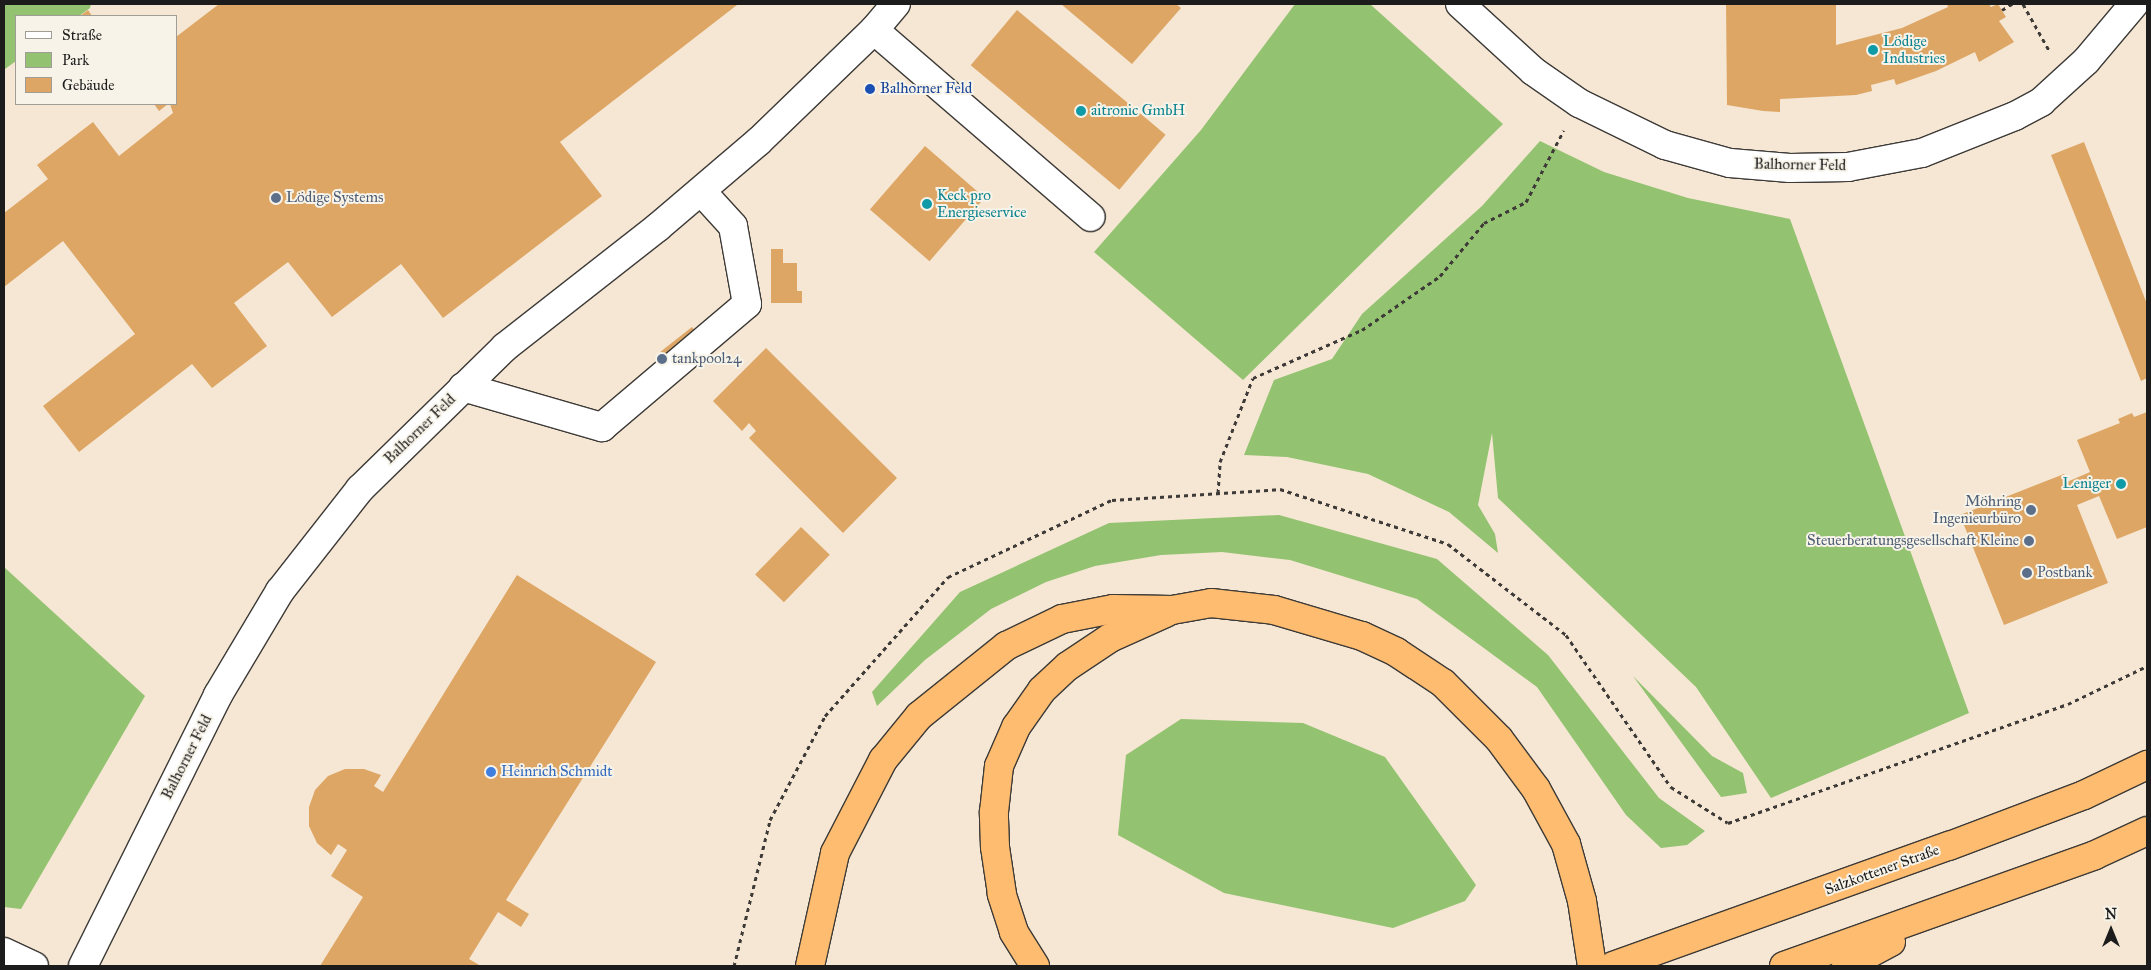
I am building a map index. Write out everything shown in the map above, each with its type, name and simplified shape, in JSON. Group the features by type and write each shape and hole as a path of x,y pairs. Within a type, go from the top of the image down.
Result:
{"highway":[{"path":"810,966 835,852 883,760 919,716 1006,646 1062,619 1113,609 1172,610 1211,604 1274,610 1362,636 1396,652 1442,683 1500,738 1536,789 1566,844 1582,901 1592,966"},
{"path":"1035,966 1014,932 1002,894 994,838 1000,766 1016,727 1042,690 1068,666 1110,638 1172,610"},
{"name":"Salzkottener Straße","path":"1613,966 1976,836 2084,795 2147,765"},
{"path":"1784,966 2095,855 2147,831"},
{"path":"1846,966 1971,899"}],"street":[{"name":"Balhorner Feld","path":"83,966 218,695 280,590 360,490 505,347 701,191 758,142 874,30 896,4"},
{"name":"Balhorner Feld","path":"1460,4 1533,71 1579,103 1665,145 1730,164 1848,167 1922,153 1969,136 2041,102 2066,81 2134,4"},
{"path":"874,30 1091,218"},
{"path":"463,387 602,427 747,304 733,226 701,191"},
{"path":"4,952 34,966"}],"path":[{"path":"2002,10 2012,4"},
{"path":"2023,4 2066,81"},
{"path":"1218,493 1220,462 1254,378 1362,330 1440,276 1484,223 1526,202 1579,103"}],"green space":[{"path":"4,4 91,4 90,8 80,15 15,15 15,62 5,69"},
{"path":"1295,4 1370,4 1503,124 1243,380 1094,252 1201,130"},
{"path":"1540,141 1604,172 1688,198 1790,219 1969,713 1771,798 1696,687 1498,498 1492,433 1478,505 1495,534 1498,553 1449,512 1368,474 1287,457 1244,455 1274,380 1332,359 1362,314 1482,206"},
{"path":"1279,515 1437,559 1548,655 1659,798 1705,831 1687,845 1661,848 1626,815 1537,687 1417,599 1290,560 1222,552 1161,555 1095,566 1046,582 991,609 925,660 877,706 872,692 960,592 1109,523"},
{"path":"4,567 145,696 21,909 4,907"},
{"path":"1633,676 1712,756 1743,773 1747,793 1721,797"},
{"path":"1181,719 1303,723 1385,757 1476,885 1465,901 1393,928 1224,893 1118,835 1126,755"}],"building":[{"path":"219,4 737,4 560,142 602,196 443,318 401,264 332,317 288,262 234,303 267,346 212,388 192,364 79,452 43,406 135,334 63,241 4,287 4,213 48,179 37,165 93,122 119,156 173,113 170,105 178,105 178,35"},
{"path":"1061,4 1176,4 1181,8 1132,64"},
{"name":"Lödige Industries","path":"1726,4 1836,4 1836,45 1902,28 1948,7 1947,4 1989,4 1991,7 1998,4 2006,17 1999,21 2014,42 1979,62 1975,52 1936,71 1896,85 1894,79 1871,85 1872,91 1856,95 1780,99 1780,112 1763,111 1727,105"},
{"path":"88,10 91,15 81,15"},
{"name":"aitronic GmbH","path":"1017,10 1166,135 1119,190 971,65"},
{"path":"155,105 167,105 159,111"},
{"path":"2084,142 2147,304 2147,378 2141,381 2051,155"},
{"name":"Keck pro Energieservice","path":"925,146 985,198 930,261 870,209"},
{"path":"771,249 783,249 783,263 797,263 797,291 802,291 802,303 771,303"},
{"path":"692,327 699,336 667,360 660,352"},
{"path":"766,348 897,478 843,533 749,438 756,431 749,423 742,431 713,401"},
{"path":"2147,412 2147,527 2117,539 2099,496 2077,505 2108,583 2004,625 1960,515 2064,474 2067,482 2090,472 2077,440 2120,423 2118,419 2132,413 2134,417"},
{"path":"801,527 830,555 784,602 755,574"},
{"name":"Heinrich Schmidt","path":"517,575 656,662 506,900 529,914 521,927 498,912 469,959 481,966 320,966 363,897 331,876 347,850 338,844 331,855 317,843 309,826 309,807 315,790 328,776 345,769 364,769 381,775 374,786 383,792"}],"place":[{"name":"Lödige Industries","path":"1873,50"},
{"name":"Balhorner Feld","path":"870,89"},
{"name":"aitronic GmbH","path":"1081,111"},
{"name":"Lödige Systems","path":"276,198"},
{"name":"Keck pro Energieservice","path":"927,204"},
{"name":"tankpool24","path":"662,359"},
{"name":"Leniger","path":"2121,484"},
{"name":"Möhring Ingenieurbüro","path":"2031,510"},
{"name":"Steuerberatungsgesellschaft Kleine","path":"2029,541"},
{"name":"Postbank","path":"2027,573"},
{"name":"Heinrich Schmidt","path":"491,772"}]}
